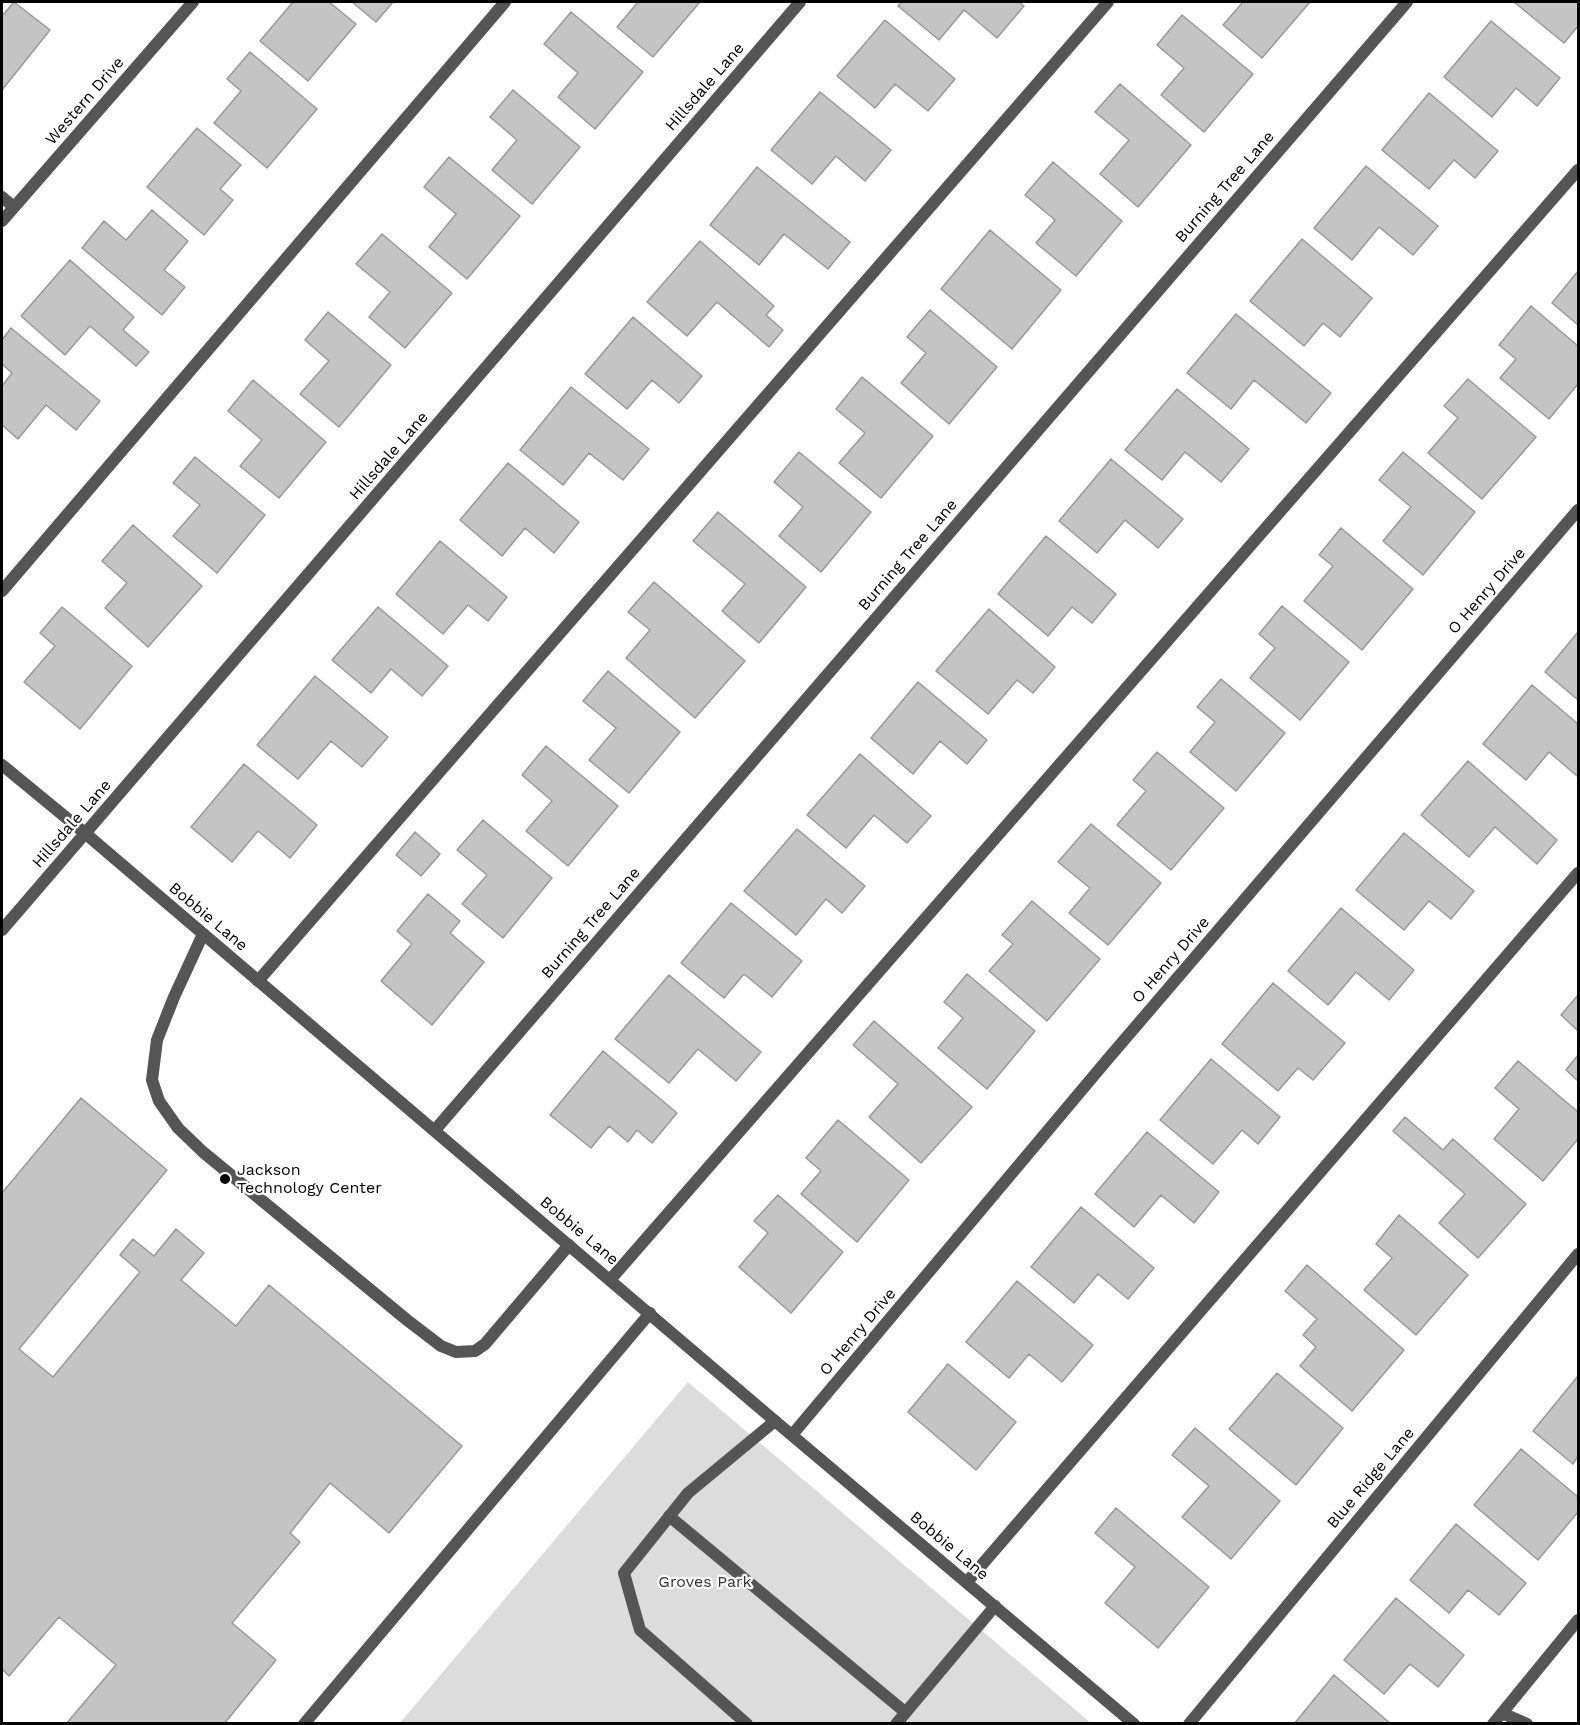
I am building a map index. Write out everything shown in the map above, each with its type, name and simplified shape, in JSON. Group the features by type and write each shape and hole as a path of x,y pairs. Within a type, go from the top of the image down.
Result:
{"street":[{"name":"Western Drive","path":"2,221 193,2"},
{"path":"2,591 505,2"},
{"name":"Hillsdale Lane","path":"2,930 800,2"},
{"path":"258,981 1107,2"},
{"name":"Burning Tree Lane","path":"435,1130 1407,2"},
{"path":"610,1280 1578,170"},
{"path":"2,197 14,207"},
{"name":"O Henry Drive","path":"792,1435 1107,1060 1578,510"},
{"name":"Bobbie Lane","path":"2,765 1134,1724"},
{"path":"967,1582 1578,873"},
{"path":"203,934 157,1040 152,1080 159,1101 178,1128 203,1152 407,1320 441,1346 456,1352 475,1351 485,1344 569,1245"},
{"name":"Blue Ridge Lane","path":"1189,1724 1578,1254"},
{"path":"304,1724 650,1313"},
{"path":"747,1724 640,1630 624,1573 688,1493 775,1421"},
{"path":"669,1516 905,1712"},
{"path":"896,1724 995,1606"},
{"path":"1493,1724 1578,1620"},
{"path":"1502,1713 1527,1724"}],"green space":[{"name":"Groves Park","path":"688,1382 1091,1723 399,1724"}],"building":[{"path":"14,2 50,30 2,90 2,16"},
{"path":"293,2 329,2 356,24 308,81 260,41"},
{"path":"352,2 393,2 376,22"},
{"path":"638,2 700,2 653,57 617,27"},
{"path":"902,2 1019,2 1024,6 997,38 964,10 939,40 898,6"},
{"path":"1243,2 1310,2 1262,58 1223,25"},
{"path":"1514,2 1578,2 1578,26 1564,43"},
{"path":"571,12 643,72 595,129 558,97 578,73 544,44"},
{"path":"1182,15 1253,74 1204,132 1161,95 1184,68 1157,45"},
{"path":"885,20 955,79 928,111 895,84 875,108 837,76"},
{"path":"1491,21 1560,78 1537,106 1516,88 1492,117 1444,77"},
{"path":"250,52 317,109 267,168 214,123 241,91 227,79"},
{"path":"1120,84 1191,145 1138,207 1100,174 1129,140 1095,112"},
{"path":"513,90 580,147 532,204 492,170 517,140 490,117"},
{"path":"820,92 891,150 865,181 836,156 812,184 771,150"},
{"path":"1429,93 1498,151 1475,178 1454,160 1429,189 1382,150"},
{"path":"197,128 241,165 220,189 233,200 204,235 147,187"},
{"path":"449,157 520,216 467,279 429,247 456,214 424,187"},
{"path":"1053,162 1122,221 1076,276 1036,243 1055,220 1025,195"},
{"path":"1366,166 1438,226 1413,255 1379,227 1352,260 1314,228"},
{"path":"757,167 850,242 828,269 784,234 759,265 710,225"},
{"path":"152,210 188,241 164,270 185,287 162,315 82,248 104,221 126,240"},
{"path":"990,230 1061,290 1012,349 941,289"},
{"path":"382,234 452,293 405,348 369,317 390,292 356,264"},
{"path":"1302,239 1372,298 1340,337 1323,323 1304,346 1250,301"},
{"path":"700,241 774,306 766,315 783,330 769,347 717,302 687,336 647,302"},
{"path":"70,260 134,317 123,330 149,352 136,366 90,326 65,355 21,316"},
{"path":"1578,271 1578,325 1552,303"},
{"path":"1531,306 1578,346 1578,384 1549,419 1500,378 1516,359 1499,345"},
{"path":"930,310 997,367 949,424 901,383 926,353 907,337"},
{"path":"328,312 391,365 339,427 300,394 329,361 305,340"},
{"path":"1236,314 1331,393 1306,423 1254,380 1231,409 1187,373"},
{"path":"633,317 702,376 679,403 652,380 627,409 585,374"},
{"path":"11,328 100,401 76,430 46,405 18,439 2,425 2,386 12,373 2,364 2,340"},
{"path":"862,377 933,436 881,498 839,463 865,433 836,409"},
{"path":"1468,379 1536,437 1482,499 1428,453 1458,418 1444,406"},
{"path":"253,380 326,442 279,498 240,466 262,440 228,411"},
{"path":"571,387 649,449 623,480 589,453 563,485 520,450"},
{"path":"1177,389 1249,449 1221,482 1185,452 1162,480 1125,450"},
{"path":"799,452 871,512 821,572 779,536 803,507 774,482"},
{"path":"1403,452 1475,512 1423,575 1383,541 1411,507 1379,480"},
{"path":"195,457 265,515 217,573 173,536 200,505 173,483"},
{"path":"1111,459 1183,519 1158,548 1125,520 1097,553 1059,521"},
{"path":"508,463 579,522 554,553 525,528 502,556 460,520"},
{"path":"718,512 806,587 759,643 722,611 745,584 693,541"},
{"path":"133,525 202,586 148,647 105,608 127,583 102,561"},
{"path":"1341,528 1413,589 1362,650 1304,601 1333,566 1319,555"},
{"path":"1046,536 1116,594 1092,623 1072,607 1048,636 998,594"},
{"path":"440,541 507,597 488,621 468,605 443,634 396,594"},
{"path":"654,582 745,661 695,718 626,658 650,630 628,612"},
{"path":"1282,606 1349,662 1300,720 1250,678 1275,648 1259,634"},
{"path":"62,607 132,666 80,729 24,682 55,646 40,633"},
{"path":"378,607 448,666 422,696 391,669 371,693 332,660"},
{"path":"989,609 1055,667 1033,693 1017,680 988,714 936,671"},
{"path":"1578,632 1578,700 1545,672"},
{"path":"608,671 680,732 629,793 589,760 616,728 583,701"},
{"path":"315,676 388,737 362,767 331,741 298,779 257,745"},
{"path":"1221,679 1285,733 1236,791 1190,752 1215,722 1197,707"},
{"path":"918,682 987,740 967,764 940,741 913,774 871,738"},
{"path":"1532,685 1578,724 1577,776 1549,752 1526,780 1483,744"},
{"path":"546,746 618,806 568,866 526,831 552,801 522,775"},
{"path":"1157,752 1224,808 1171,870 1117,825 1146,791 1133,780"},
{"path":"860,754 931,816 907,843 874,815 846,848 807,815"},
{"path":"1468,761 1557,840 1537,864 1495,827 1469,857 1421,815"},
{"path":"244,764 317,825 290,858 258,831 232,862 191,827"},
{"path":"483,820 552,878 503,938 462,904 487,875 457,850"},
{"path":"1091,824 1161,883 1108,945 1069,913 1090,888 1058,862"},
{"path":"797,829 865,886 842,913 826,899 796,935 744,891"},
{"path":"415,832 440,854 421,876 396,855"},
{"path":"1404,833 1474,891 1451,919 1429,901 1404,930 1356,890"},
{"path":"428,894 460,921 450,933 484,962 432,1025 381,981 412,944 397,931"},
{"path":"1032,901 1100,959 1047,1021 989,971 1013,944 1002,935"},
{"path":"731,903 802,961 772,997 744,974 724,998 681,963"},
{"path":"1341,908 1414,970 1389,1000 1356,972 1328,1005 1288,971"},
{"path":"967,974 1035,1031 987,1089 938,1048 963,1018 944,1002"},
{"path":"669,975 761,1052 736,1081 698,1049 669,1083 615,1039"},
{"path":"1273,983 1345,1043 1313,1080 1298,1068 1278,1091 1222,1044"},
{"path":"1578,995 1578,1031 1561,1015"},
{"path":"874,1021 972,1107 921,1163 869,1117 898,1084 853,1045"},
{"path":"603,1051 677,1113 652,1143 637,1130 628,1142 609,1126 591,1148 550,1115"},
{"path":"1578,1055 1578,1081 1566,1070"},
{"path":"1211,1059 1280,1117 1258,1144 1242,1130 1213,1164 1160,1120"},
{"path":"1518,1061 1578,1112 1578,1139 1543,1181 1494,1139 1519,1109 1495,1088"},
{"path":"81,1098 167,1170 19,1349 53,1377 140,1272 120,1255 133,1239 154,1256 176,1229 204,1253 181,1280 236,1326 269,1285 462,1446 389,1533 330,1483 290,1533 300,1542 232,1623 276,1660 224,1724 66,1724 116,1665 59,1617 9,1676 2,1669 2,1193"},
{"path":"1405,1117 1443,1150 1453,1139 1526,1204 1478,1258 1439,1223 1465,1194 1393,1131"},
{"path":"838,1120 909,1180 857,1242 801,1194 821,1171 806,1158"},
{"path":"1147,1132 1219,1192 1194,1223 1161,1195 1134,1227 1095,1194"},
{"path":"778,1195 843,1252 791,1313 739,1267 768,1233 754,1221"},
{"path":"1081,1207 1154,1268 1128,1299 1098,1274 1074,1303 1031,1267"},
{"path":"1399,1215 1468,1275 1416,1335 1364,1290 1392,1258 1376,1244"},
{"path":"1307,1265 1404,1350 1352,1411 1300,1366 1316,1347 1303,1335 1317,1319 1285,1291"},
{"path":"1017,1281 1093,1345 1062,1382 1029,1354 1009,1378 966,1342"},
{"path":"948,1364 1016,1422 976,1470 908,1412"},
{"path":"1277,1373 1343,1428 1296,1485 1229,1429"},
{"path":"1578,1376 1578,1456 1573,1464 1533,1431"},
{"path":"1195,1428 1280,1501 1231,1559 1182,1517 1209,1486 1172,1455"},
{"path":"1521,1449 1578,1497 1578,1512 1538,1560 1474,1505"},
{"path":"1116,1508 1209,1587 1158,1648 1105,1603 1135,1567 1095,1533"},
{"path":"1456,1524 1526,1583 1499,1615 1468,1590 1449,1613 1410,1580"},
{"path":"1396,1598 1464,1655 1438,1687 1410,1664 1384,1694 1344,1660"},
{"path":"1334,1675 1391,1724 1294,1724"}],"place":[{"name":"Jackson Technology Center","path":"225,1179"}]}
